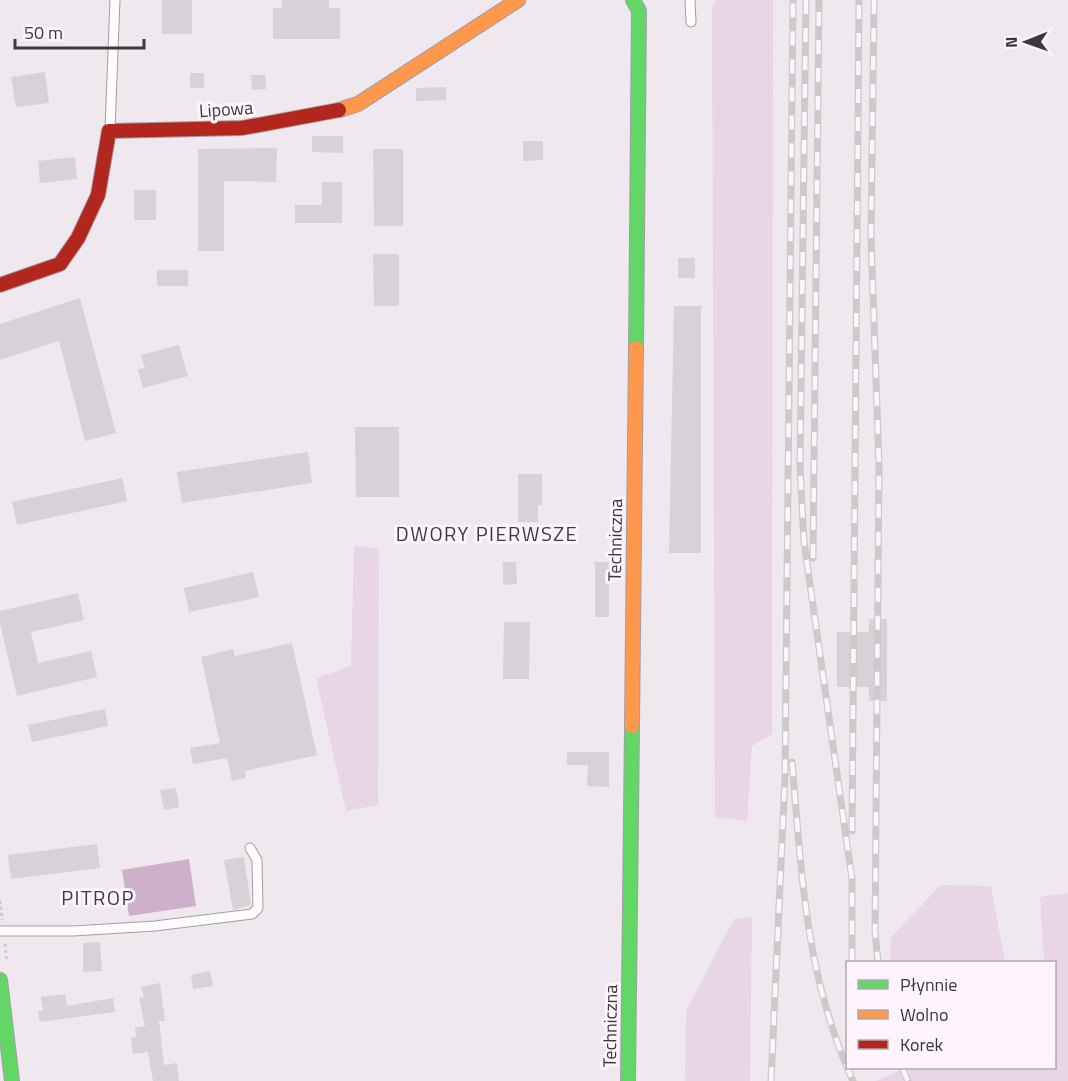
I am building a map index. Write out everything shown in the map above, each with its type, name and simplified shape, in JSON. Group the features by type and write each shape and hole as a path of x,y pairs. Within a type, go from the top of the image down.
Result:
{"street":[{"name":"Lipowa","path":"110,131 242,128 326,114 358,104 518,0"},
{"name":"Techniczna","path":"628,1081 639,23 639,11 633,0"},
{"path":"0,285 60,264 78,238 98,195 110,131"},
{"path":"0,981 12,1081"}],"lane":[{"path":"110,131 115,0"},
{"path":"690,0 691,22"},
{"path":"0,931 112,929 252,914 258,908 257,860 250,848"}],"shaded area":[{"path":"716,0 773,0 772,734 752,746 747,821 715,817 712,8"},
{"path":"354,546 379,549 378,805 346,811 316,678 351,666"},
{"path":"189,859 196,906 129,916 122,870"},
{"path":"941,885 991,886 1005,961 890,961 891,937"},
{"path":"1068,893 1068,1081 876,1081 904,1069 1056,1069 1056,961 1044,961 1040,897"},
{"path":"752,917 750,1081 685,1081 686,1011 734,919"}],"building":[{"path":"162,0 192,0 192,34 162,34"},
{"path":"282,0 329,0 329,8 340,8 340,39 273,39 273,8 282,8"},
{"path":"45,72 49,103 16,107 11,77"},
{"path":"190,73 204,73 204,88 190,88"},
{"path":"251,75 265,75 266,89 252,90"},
{"path":"446,87 446,100 416,101 416,88"},
{"path":"312,136 343,136 343,153 312,152"},
{"path":"523,141 543,141 543,160 523,161"},
{"path":"277,148 276,182 224,181 224,251 198,251 198,149"},
{"path":"373,149 403,149 403,226 374,226"},
{"path":"75,157 77,179 40,183 38,161"},
{"path":"322,182 342,182 342,223 295,223 295,205 322,205"},
{"path":"134,190 156,190 156,220 134,220"},
{"path":"373,254 399,254 399,306 374,306"},
{"path":"678,258 695,258 695,278 678,278"},
{"path":"157,270 188,270 188,286 157,286"},
{"path":"80,298 116,433 85,441 59,341 0,360 0,324"},
{"path":"674,306 701,306 701,553 669,553"},
{"path":"179,345 188,376 143,388 138,369 145,368 141,355"},
{"path":"355,427 399,427 399,497 356,497"},
{"path":"308,452 312,483 182,503 177,472"},
{"path":"518,474 542,474 542,505 538,505 538,522 518,522"},
{"path":"122,478 127,501 17,525 12,502"},
{"path":"503,562 516,562 517,584 503,585"},
{"path":"595,562 609,562 609,617 595,617"},
{"path":"253,572 259,597 189,612 184,588"},
{"path":"78,593 84,620 31,632 38,663 91,651 97,677 17,696 0,623 0,611"},
{"path":"869,619 887,619 887,701 869,701 869,687 837,687 837,632 869,632"},
{"path":"504,622 530,622 529,679 503,679"},
{"path":"292,643 317,755 245,771 246,778 232,781 227,758 193,764 190,748 220,743 201,657 233,649 235,656"},
{"path":"105,709 108,726 32,742 28,725"},
{"path":"567,752 609,752 609,787 587,786 588,765 567,765"},
{"path":"176,788 179,807 164,810 160,790"},
{"path":"97,844 100,868 11,879 8,855"},
{"path":"244,857 251,905 233,910 224,860"},
{"path":"100,942 102,971 83,972 83,943"},
{"path":"210,971 213,986 193,989 191,975"},
{"path":"160,983 165,1021 159,1021 164,1065 177,1063 179,1081 153,1081 148,1052 133,1054 131,1038 136,1037 135,1028 145,1026 139,998 144,997 141,987"},
{"path":"65,994 67,1006 113,998 115,1012 40,1022 38,1011 43,1010 41,997"}],"railway":[{"path":"771,1081 785,777 793,0"},
{"path":"806,0 800,467 804,542 852,879 852,961"},
{"path":"813,558 819,0"},
{"path":"852,831 859,0"},
{"path":"874,0 871,237 879,465 875,932 878,961"},
{"path":"792,762 803,885 815,964 837,1042 846,1064"},
{"path":"848,1069 853,1081"},
{"path":"902,1069 908,1081"}],"traffic: fast":[{"path":"633,0 639,11 636,348"},
{"path":"628,1081 632,726"},
{"path":"0,980 12,1081"}],"traffic: slow":[{"path":"339,110 358,104 518,0"},
{"path":"632,726 636,348"}],"traffic: jam":[{"path":"0,285 60,264 78,238 98,195 109,131 242,128 339,110"}],"district":[{"name":"DWORY PIERWSZE","path":"487,533"},
{"name":"PITROP","path":"98,897"}]}
